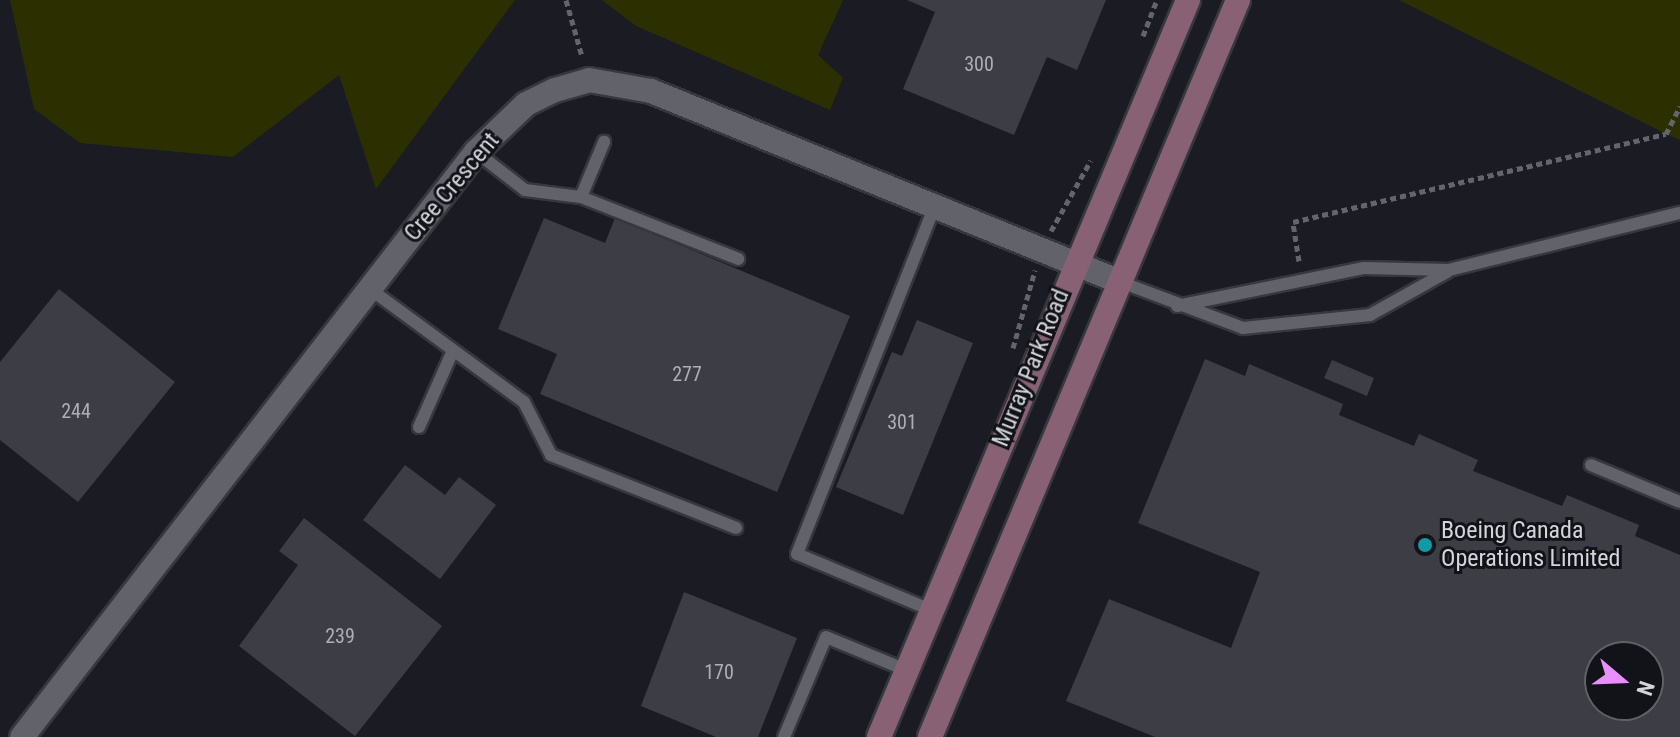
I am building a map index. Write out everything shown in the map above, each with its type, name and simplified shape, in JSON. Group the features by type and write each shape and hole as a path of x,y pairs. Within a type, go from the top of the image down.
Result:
{"street":[{"name":"Murray Park Road","path":"879,737 1074,263 1188,0"},
{"name":"Murray Park Road","path":"930,737 1238,0"},
{"name":"Cree Crescent","path":"22,737 476,152 526,104 589,80"},
{"path":"589,80 651,91 1118,281"}],"lane":[{"path":"581,197 604,142"},
{"path":"476,152 525,190 581,197 738,259"},
{"path":"931,610 797,554 935,206"},
{"path":"1177,306 1364,268 1449,270 1680,213"},
{"path":"1118,281 1177,306 1243,328 1331,323 1370,315 1449,270"},
{"path":"370,289 452,353 524,402 551,455 736,528"},
{"path":"419,427 452,353"},
{"path":"1591,465 1680,502"},
{"path":"784,737 826,637 906,670"}],"path":[{"path":"566,0 589,80"},
{"path":"1299,261 1293,222 1666,134 1680,106"}],"green space":[{"path":"10,0 515,0 376,189 339,75 233,157 80,143 34,109"},
{"path":"602,0 843,0 818,55 843,78 830,110 636,26"},
{"path":"1399,0 1680,0 1680,140 1666,134"}],"building":[{"path":"907,0 1106,0 1077,70 1047,57 1014,135 903,89 935,12"},
{"path":"544,218 605,243 615,218 850,316 777,492 540,394 557,354 498,329"},
{"path":"59,289 175,382 78,502 0,440 0,362"},
{"path":"917,320 973,343 903,515 836,487 892,352 902,356"},
{"name":"Boeing Canada Operations Limited","path":"1205,359 1245,376 1249,364 1343,404 1339,415 1414,446 1419,434 1478,460 1473,471 1562,506 1567,495 1639,525 1635,536 1680,555 1680,737 1155,737 1066,701 1109,599 1231,648 1260,572 1138,523"},
{"path":"1332,360 1374,378 1367,396 1324,378"},
{"path":"405,465 445,495 459,477 496,505 440,579 363,520"},
{"path":"304,518 442,626 355,736 239,646 298,565 279,551"},
{"path":"684,592 797,638 758,737 716,737 641,706"}],"place":[{"name":"Boeing Canada Operations Limited","path":"1425,545"}]}
